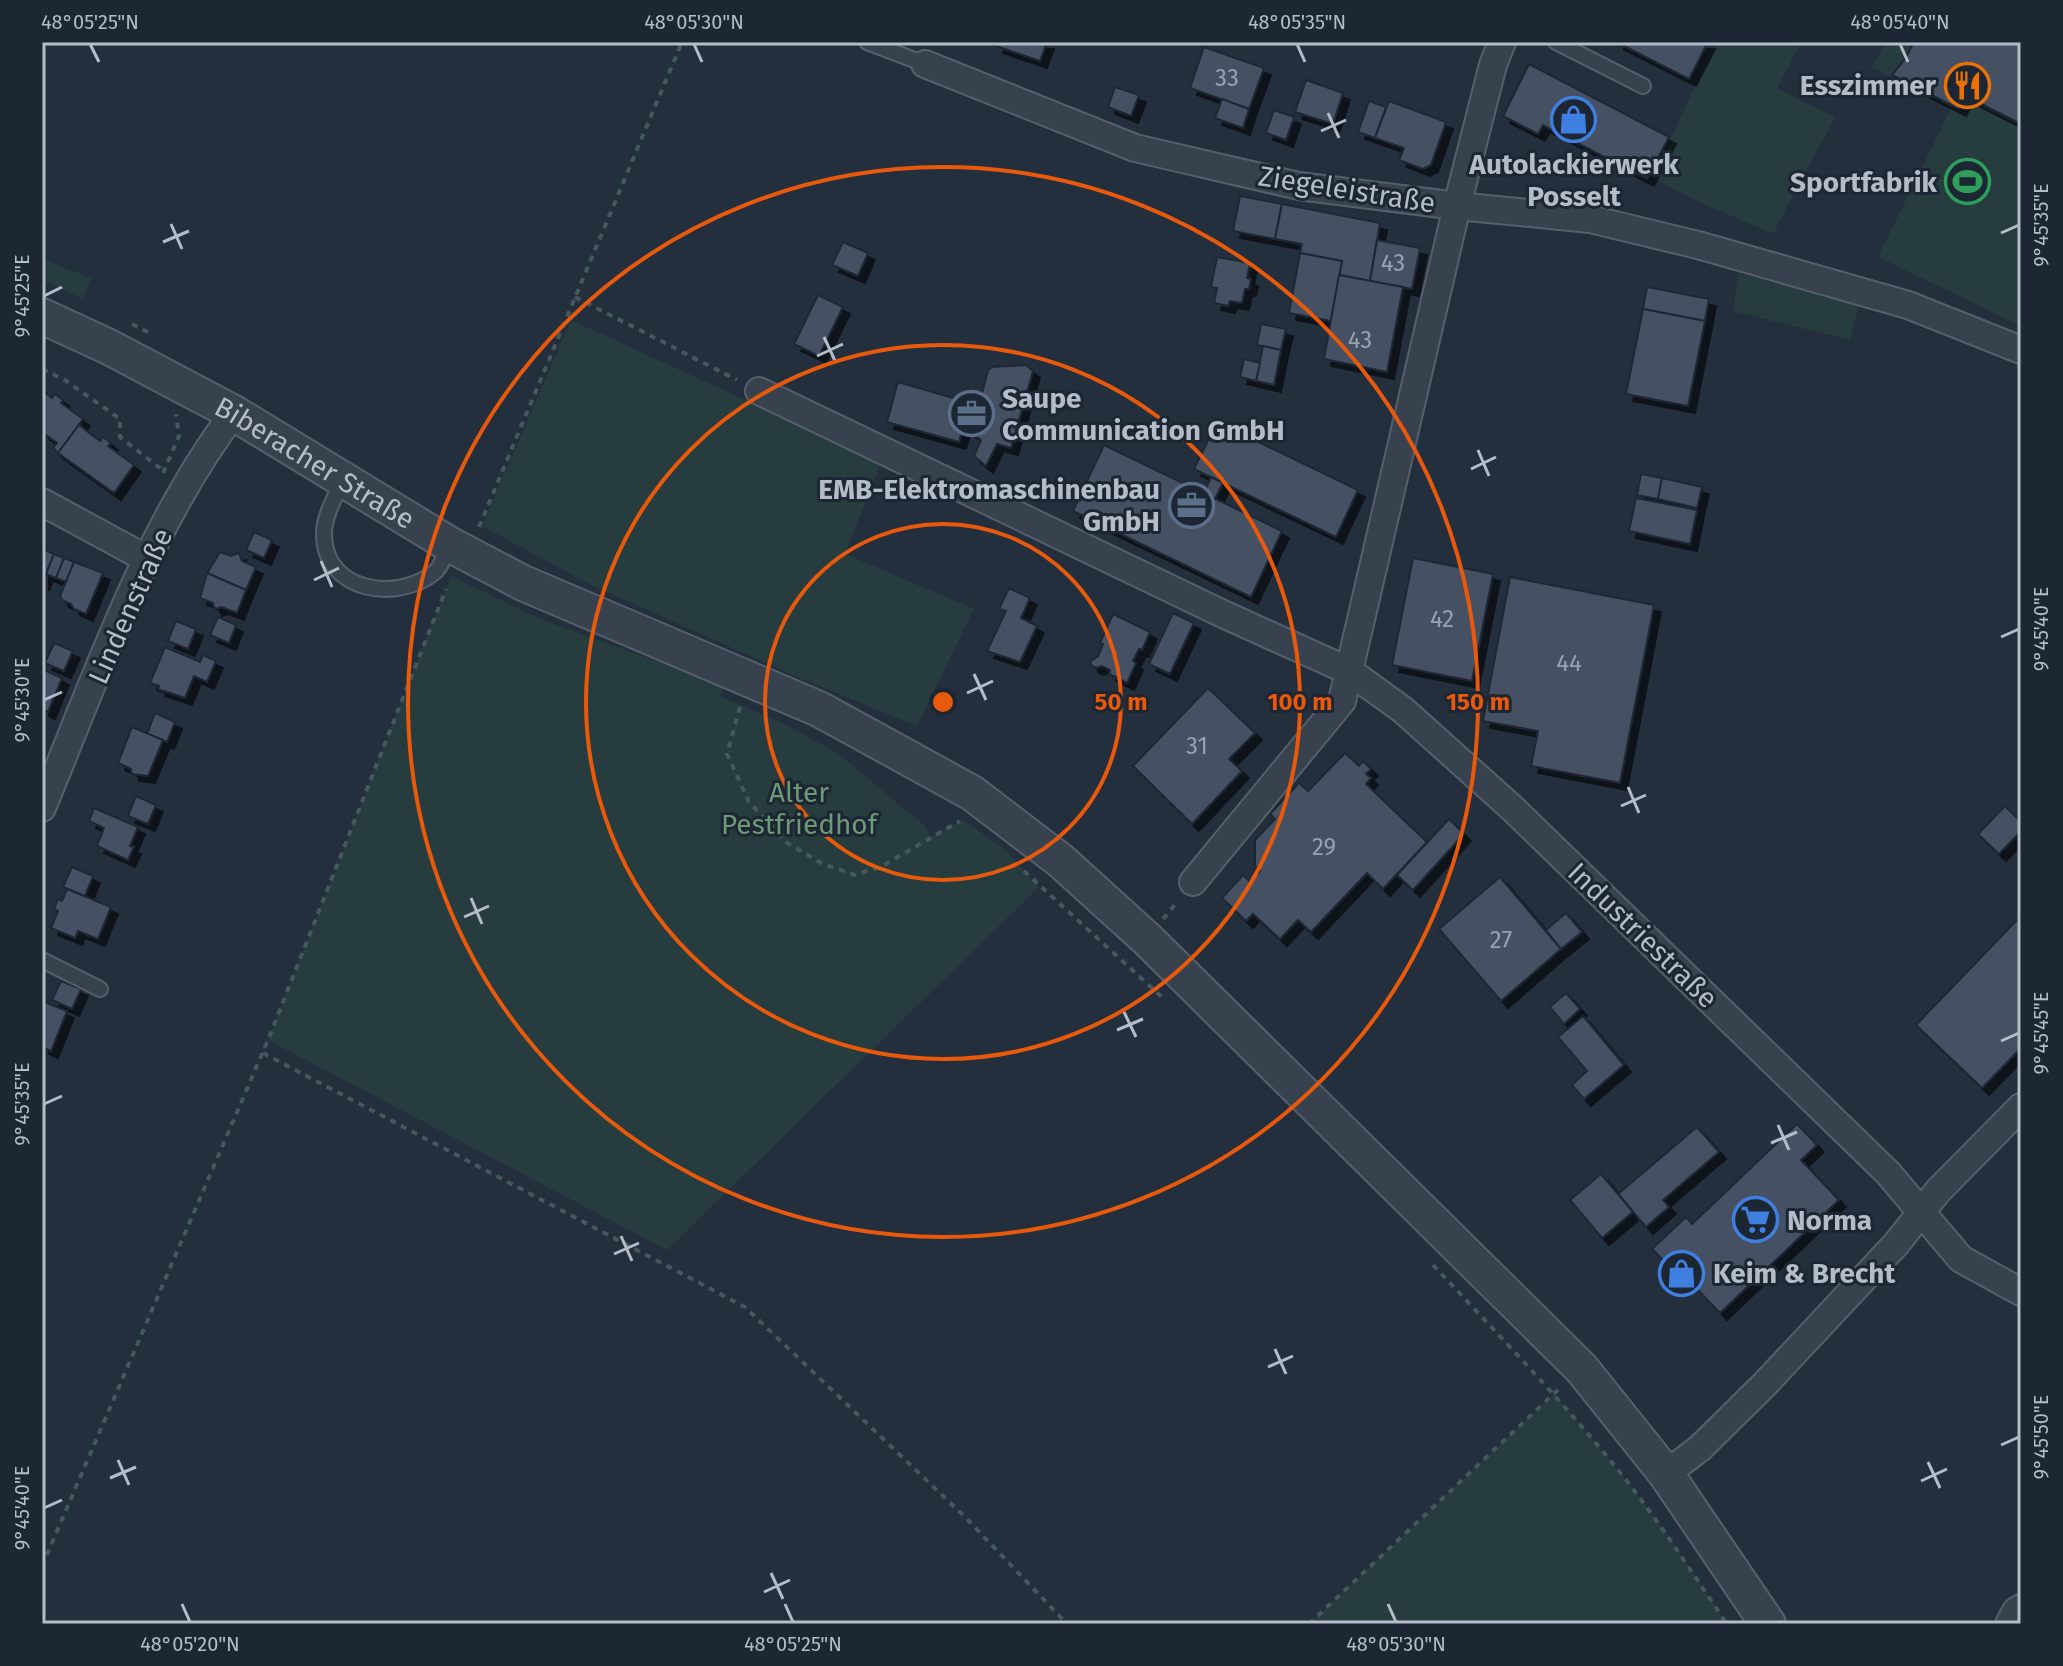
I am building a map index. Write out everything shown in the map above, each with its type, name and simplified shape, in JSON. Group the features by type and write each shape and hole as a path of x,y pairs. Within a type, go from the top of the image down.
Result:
{"street":[{"path":"1193,882 1342,701 1457,206 1493,65 1502,42"},
{"name":"Ziegeleistraße","path":"925,64 1135,148 1299,186 1590,219 1698,245 1908,305 2021,350"},
{"name":"Biberacher Straße","path":"42,316 109,347 234,413 344,481 446,563 523,583 819,709 972,793 1061,861 1148,940 1582,1369 1666,1474 1768,1624"},
{"name":"Industriestraße","path":"759,391 1209,608 1349,671 1403,710 1512,808 1888,1173 1961,1259 2021,1292"},
{"name":"Lindenstraße","path":"42,808 147,559 198,466 234,413"},
{"path":"42,502 147,559"},
{"path":"1666,1474 1700,1448 1765,1384 1897,1243 1938,1191 2021,1107"},
{"path":"2009,1624 2021,1608"}],"lane":[{"name":"Ziegeleistraße","path":"867,42 925,64"},
{"path":"1556,42 1643,86"},
{"path":"344,481 331,504 324,532 331,560 341,573 355,582 386,591 417,583 446,563"},
{"path":"42,960 100,989"}],"path":[{"path":"479,527 682,42"},
{"path":"575,297 759,391"},
{"path":"42,369 65,380 120,419 120,437 164,471"},
{"path":"158,483 179,436 175,403"},
{"path":"42,1566 263,1053 446,563"},
{"path":"744,693 727,754 743,790 749,802 787,843 823,864 855,875 882,866 963,820 950,812"},
{"path":"1020,867 1175,1010"},
{"path":"263,1053 745,1307 966,1518 1067,1624"},
{"path":"1424,1256 1554,1394 1612,1462 1663,1528 1727,1624"},
{"path":"1309,1624 1537,1410"}],"green space":[{"name":"Sportfabrik","path":"1716,42 1801,42 1777,88 1835,117 1773,234 1652,178"},
{"name":"Sportfabrik","path":"1886,42 2021,42 2021,326 1878,257 1951,108 1872,67"},
{"path":"42,259 91,278 83,299 42,280"},
{"path":"1738,273 1859,304 1850,340 1733,311"},
{"path":"571,320 881,462 845,554 974,609 917,726 802,679 591,585 482,526"},
{"name":"Alter Pestfriedhof","path":"451,576 538,618 724,686 720,696 782,723 839,754 926,827 930,837 963,820 1002,847 1039,887 667,1250 268,1040"},
{"path":"1554,1394 1663,1528 1727,1624 1309,1624"}],"building":[{"path":"998,42 1047,42 1040,61 996,46"},
{"path":"1616,42 1708,42 1689,79"},
{"name":"Esszimmer","path":"1914,42 2021,42 2021,124 1966,96 1959,109 1892,75"},
{"path":"1204,47 1264,68 1249,109 1190,88"},
{"name":"Autolackierwerk Posselt","path":"1529,64 1669,137 1647,179 1543,125 1538,134 1503,116"},
{"path":"1306,80 1343,93 1333,124 1295,112"},
{"path":"1115,87 1139,95 1131,116 1108,107"},
{"path":"1222,99 1249,109 1243,128 1215,118"},
{"path":"1369,101 1386,107 1375,138 1358,132"},
{"path":"1389,101 1446,122 1431,165 1423,169 1399,160 1404,148 1375,138"},
{"path":"1274,110 1294,117 1286,140 1266,133"},
{"path":"1240,196 1282,204 1275,239 1233,231"},
{"path":"1282,204 1380,223 1370,281 1339,275 1342,261 1300,253 1302,244 1275,239"},
{"path":"1377,240 1420,248 1412,289 1370,281"},
{"path":"843,242 868,253 858,276 832,265"},
{"path":"1300,253 1342,261 1331,321 1289,313"},
{"path":"1217,257 1250,263 1247,278 1251,279 1249,289 1245,289 1242,303 1230,301 1228,306 1214,303 1217,288 1211,287"},
{"path":"1339,275 1403,287 1387,372 1324,359"},
{"path":"1647,287 1709,299 1705,321 1643,309"},
{"path":"818,295 843,307 819,356 794,344"},
{"path":"1643,309 1705,321 1688,406 1626,394"},
{"path":"1261,324 1286,329 1281,350 1257,345"},
{"path":"1263,346 1281,350 1274,385 1256,381"},
{"path":"1244,359 1260,363 1256,381 1240,377"},
{"path":"1026,365 1033,371 1011,448 997,444 986,466 974,456 981,440 964,426 969,407 978,409 988,370 992,367"},
{"path":"898,382 970,403 959,442 887,422"},
{"path":"42,390 52,398 55,394 63,400 61,403 83,419 58,453 53,448 57,443 42,432"},
{"path":"1217,422 1358,490 1336,537 1194,469"},
{"path":"79,425 100,441 103,437 111,443 108,446 134,465 114,493 58,453"},
{"path":"1104,445 1282,531 1251,597 1073,511"},
{"path":"1641,474 1662,478 1658,499 1637,495"},
{"path":"1211,477 1223,483 1215,499 1204,493"},
{"path":"1662,478 1702,487 1697,508 1658,499"},
{"path":"1636,498 1697,510 1690,544 1629,531"},
{"path":"254,532 272,540 264,558 246,550"},
{"path":"42,549 54,554 42,584"},
{"path":"220,552 231,556 239,553 242,561 256,567 246,590 207,573"},
{"path":"54,554 64,558 56,578 46,574"},
{"path":"64,558 74,562 66,582 56,578"},
{"path":"1413,558 1493,574 1472,681 1392,665"},
{"path":"74,562 103,573 86,614 74,609 60,596"},
{"path":"207,573 246,590 237,613 222,607 215,609 213,603 200,598"},
{"path":"1510,577 1654,605 1620,783 1531,766 1538,731 1483,721"},
{"path":"1009,588 1030,598 1021,618 1037,626 1020,662 987,651 1006,611 999,609"},
{"path":"1173,613 1194,623 1170,674 1149,664"},
{"path":"1113,614 1150,632 1133,661 1136,663 1127,683 1109,674 1110,670 1092,666 1090,662 1098,656 1103,644 1100,643"},
{"path":"218,617 236,625 229,643 210,635"},
{"path":"176,621 196,629 188,649 168,641"},
{"path":"54,643 73,651 64,671 45,663"},
{"path":"165,647 200,662 203,655 216,661 207,682 194,676 185,698 150,683"},
{"path":"42,669 62,678 48,712 42,709"},
{"path":"1208,688 1255,733 1229,759 1242,771 1192,824 1133,766"},
{"path":"155,713 175,722 167,742 147,734"},
{"path":"132,727 163,740 148,776 132,774 131,769 118,763"},
{"path":"1345,753 1359,766 1363,761 1371,769 1366,774 1371,778 1366,784 1427,842 1383,889 1367,873 1311,932 1298,920 1280,939 1253,914 1246,921 1222,898 1243,875 1250,882 1260,871 1255,866 1255,840 1275,819 1270,814 1299,783 1308,791"},
{"path":"136,796 156,805 148,824 128,816"},
{"path":"2005,806 2021,822 2021,831 1999,854 1978,834"},
{"path":"94,808 138,827 128,860 97,846 104,828 89,821"},
{"path":"1449,819 1464,834 1413,890 1397,875"},
{"path":"72,867 93,876 85,896 63,887"},
{"path":"1500,877 1561,949 1501,1001 1439,929"},
{"path":"67,889 111,907 98,939 78,931 75,938 51,928 58,911 54,909 58,899 62,901"},
{"path":"1566,913 1582,932 1561,949 1546,930"},
{"path":"2017,920 2021,924 2021,1048 1982,1088 1916,1025"},
{"path":"61,981 81,989 72,1009 52,1000"},
{"path":"1566,993 1580,1009 1564,1024 1550,1007"},
{"path":"42,1001 67,1011 51,1051 42,1047"},
{"path":"1583,1016 1624,1065 1584,1099 1572,1085 1587,1071 1558,1037"},
{"name":"Norma","path":"1797,1124 1817,1145 1801,1160 1839,1200 1720,1313 1676,1267 1673,1270 1652,1249 1686,1217 1692,1224"},
{"path":"1697,1127 1719,1152 1663,1200 1669,1207 1646,1227 1618,1194"},
{"path":"1601,1174 1633,1212 1602,1238 1570,1200"}],"place":[{"name":"Esszimmer","path":"1967,85"},
{"name":"Autolackierwerk Posselt","path":"1574,120"},
{"name":"Sportfabrik","path":"1968,182"},
{"name":"Saupe Communication GmbH","path":"971,414"},
{"name":"EMB-Elektromaschinenbau GmbH","path":"1191,505"},
{"name":"Norma","path":"1756,1220"},
{"name":"Keim & Brecht","path":"1682,1273"}]}
